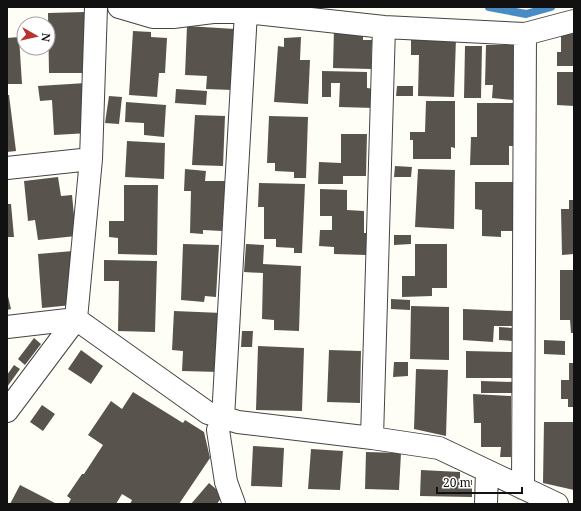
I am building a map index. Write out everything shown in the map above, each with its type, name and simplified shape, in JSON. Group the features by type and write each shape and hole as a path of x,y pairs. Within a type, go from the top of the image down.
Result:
{"street":[{"path":"7,411 76,319 91,159 96,7"},
{"path":"119,7 153,12 173,17 213,12 246,12 384,28 525,34 574,21"},
{"path":"234,504 226,482 218,430 223,418 246,12"},
{"path":"372,438 384,28"},
{"path":"523,488 525,34"},
{"path":"7,168 91,159"},
{"path":"7,327 76,319 208,412 223,418 238,422 372,438 438,448 557,504"},
{"path":"486,504 487,471"}],"building":[{"path":"85,12 86,73 49,73 49,56 56,56 56,16 48,16 48,13"},
{"path":"187,26 235,29 232,90 206,89 207,76 185,75"},
{"path":"334,28 363,31 363,40 372,40 371,69 333,68"},
{"path":"574,29 574,66 557,66 557,52 561,52 561,32"},
{"path":"133,31 151,32 151,37 167,38 165,73 159,73 157,97 129,95"},
{"path":"16,37 16,56 20,56 22,84 7,84 7,38"},
{"path":"301,37 300,60 310,60 308,104 274,102 278,46 284,47 284,38"},
{"path":"411,38 456,38 454,97 418,96 419,55 411,55"},
{"path":"486,45 515,45 514,100 492,98 493,85 485,85"},
{"path":"465,46 482,46 481,98 464,98"},
{"path":"322,71 367,72 367,88 375,89 375,108 339,107 340,83 331,83 331,97 322,97"},
{"path":"557,72 574,72 574,106 557,105"},
{"path":"86,83 89,133 54,135 52,100 40,101 38,86"},
{"path":"397,86 413,86 413,96 396,96"},
{"path":"176,89 207,91 206,105 175,103"},
{"path":"7,95 9,95 16,151 7,152"},
{"path":"109,96 122,97 119,124 105,123"},
{"path":"426,101 455,101 455,148 451,147 451,159 413,159 413,140 410,140 410,132 425,132"},
{"path":"126,102 166,105 164,137 144,135 144,123 125,122"},
{"path":"477,103 520,103 515,146 509,146 509,165 470,165 471,137 477,137"},
{"path":"195,115 225,116 223,166 192,165"},
{"path":"269,116 308,117 306,178 294,178 294,172 275,171 275,163 267,163"},
{"path":"341,134 367,134 366,176 343,176 343,184 318,184 319,162 341,163"},
{"path":"127,141 165,143 164,179 125,177"},
{"path":"395,166 412,167 411,177 394,177"},
{"path":"185,169 206,171 205,181 225,181 222,231 203,230 203,234 190,233 191,191 184,191"},
{"path":"418,169 455,170 454,229 415,227"},
{"path":"58,177 61,196 72,195 76,236 38,240 35,220 28,221 24,181"},
{"path":"475,182 515,182 515,231 501,231 501,237 482,236 482,210 475,209"},
{"path":"259,183 305,184 302,253 294,253 294,248 276,247 276,239 264,239 264,207 258,207"},
{"path":"124,185 158,185 157,255 118,254 118,238 109,237 109,221 124,221"},
{"path":"320,189 347,190 347,210 364,211 364,233 367,233 366,255 334,254 334,247 319,246 320,230 332,230 332,216 320,216"},
{"path":"569,200 574,200 574,254 562,255 561,209 569,209"},
{"path":"7,204 11,204 14,237 7,237"},
{"path":"394,235 411,235 411,244 394,245"},
{"path":"183,244 219,245 216,297 205,296 204,302 181,300"},
{"path":"246,244 264,245 263,264 301,266 299,331 274,330 274,320 262,319 263,273 244,272"},
{"path":"415,244 447,244 447,288 432,288 432,296 402,297 402,276 415,276"},
{"path":"73,251 72,305 42,308 38,254"},
{"path":"104,260 157,261 155,332 118,331 119,281 104,281"},
{"path":"560,270 574,270 574,333 571,333 570,320 560,320"},
{"path":"7,292 11,309 7,310"},
{"path":"391,299 410,300 410,310 391,309"},
{"path":"411,306 449,307 449,360 410,359"},
{"path":"463,309 512,311 512,326 494,326 493,342 463,340"},
{"path":"174,311 222,313 219,372 182,371 183,351 172,350"},
{"path":"499,327 513,328 513,341 499,340"},
{"path":"242,331 253,331 252,347 241,347"},
{"path":"34,338 41,344 25,365 18,359"},
{"path":"544,340 565,341 565,355 544,354"},
{"path":"258,346 304,348 302,411 256,410"},
{"path":"81,350 103,366 91,384 68,369"},
{"path":"329,350 361,351 360,403 327,402"},
{"path":"466,351 513,352 513,378 466,378"},
{"path":"394,362 408,362 408,376 393,377"},
{"path":"569,363 574,363 574,407 568,407 568,399 561,399 561,380 569,380"},
{"path":"14,365 20,369 7,387 7,375"},
{"path":"416,369 448,370 446,436 414,429"},
{"path":"481,381 514,382 514,393 481,393"},
{"path":"133,392 183,423 185,420 204,432 210,458 179,504 130,504 132,500 122,494 116,504 68,504 71,499 67,496 82,474 84,474 103,445 88,435 111,401 122,409"},
{"path":"473,394 511,396 511,457 500,457 501,447 481,447 481,423 474,423"},
{"path":"42,405 55,414 43,431 30,422"},
{"path":"544,422 574,422 574,490 543,483"},
{"path":"253,446 284,448 282,487 251,486"},
{"path":"311,449 343,451 340,490 308,489"},
{"path":"366,452 401,453 399,490 365,489"},
{"path":"421,470 460,472 460,479 472,480 472,497 420,496"},
{"path":"209,483 223,495 217,504 191,504"},
{"path":"20,485 55,503 10,504"}],"waterway":[{"path":"489,7 526,14 551,7"}]}
